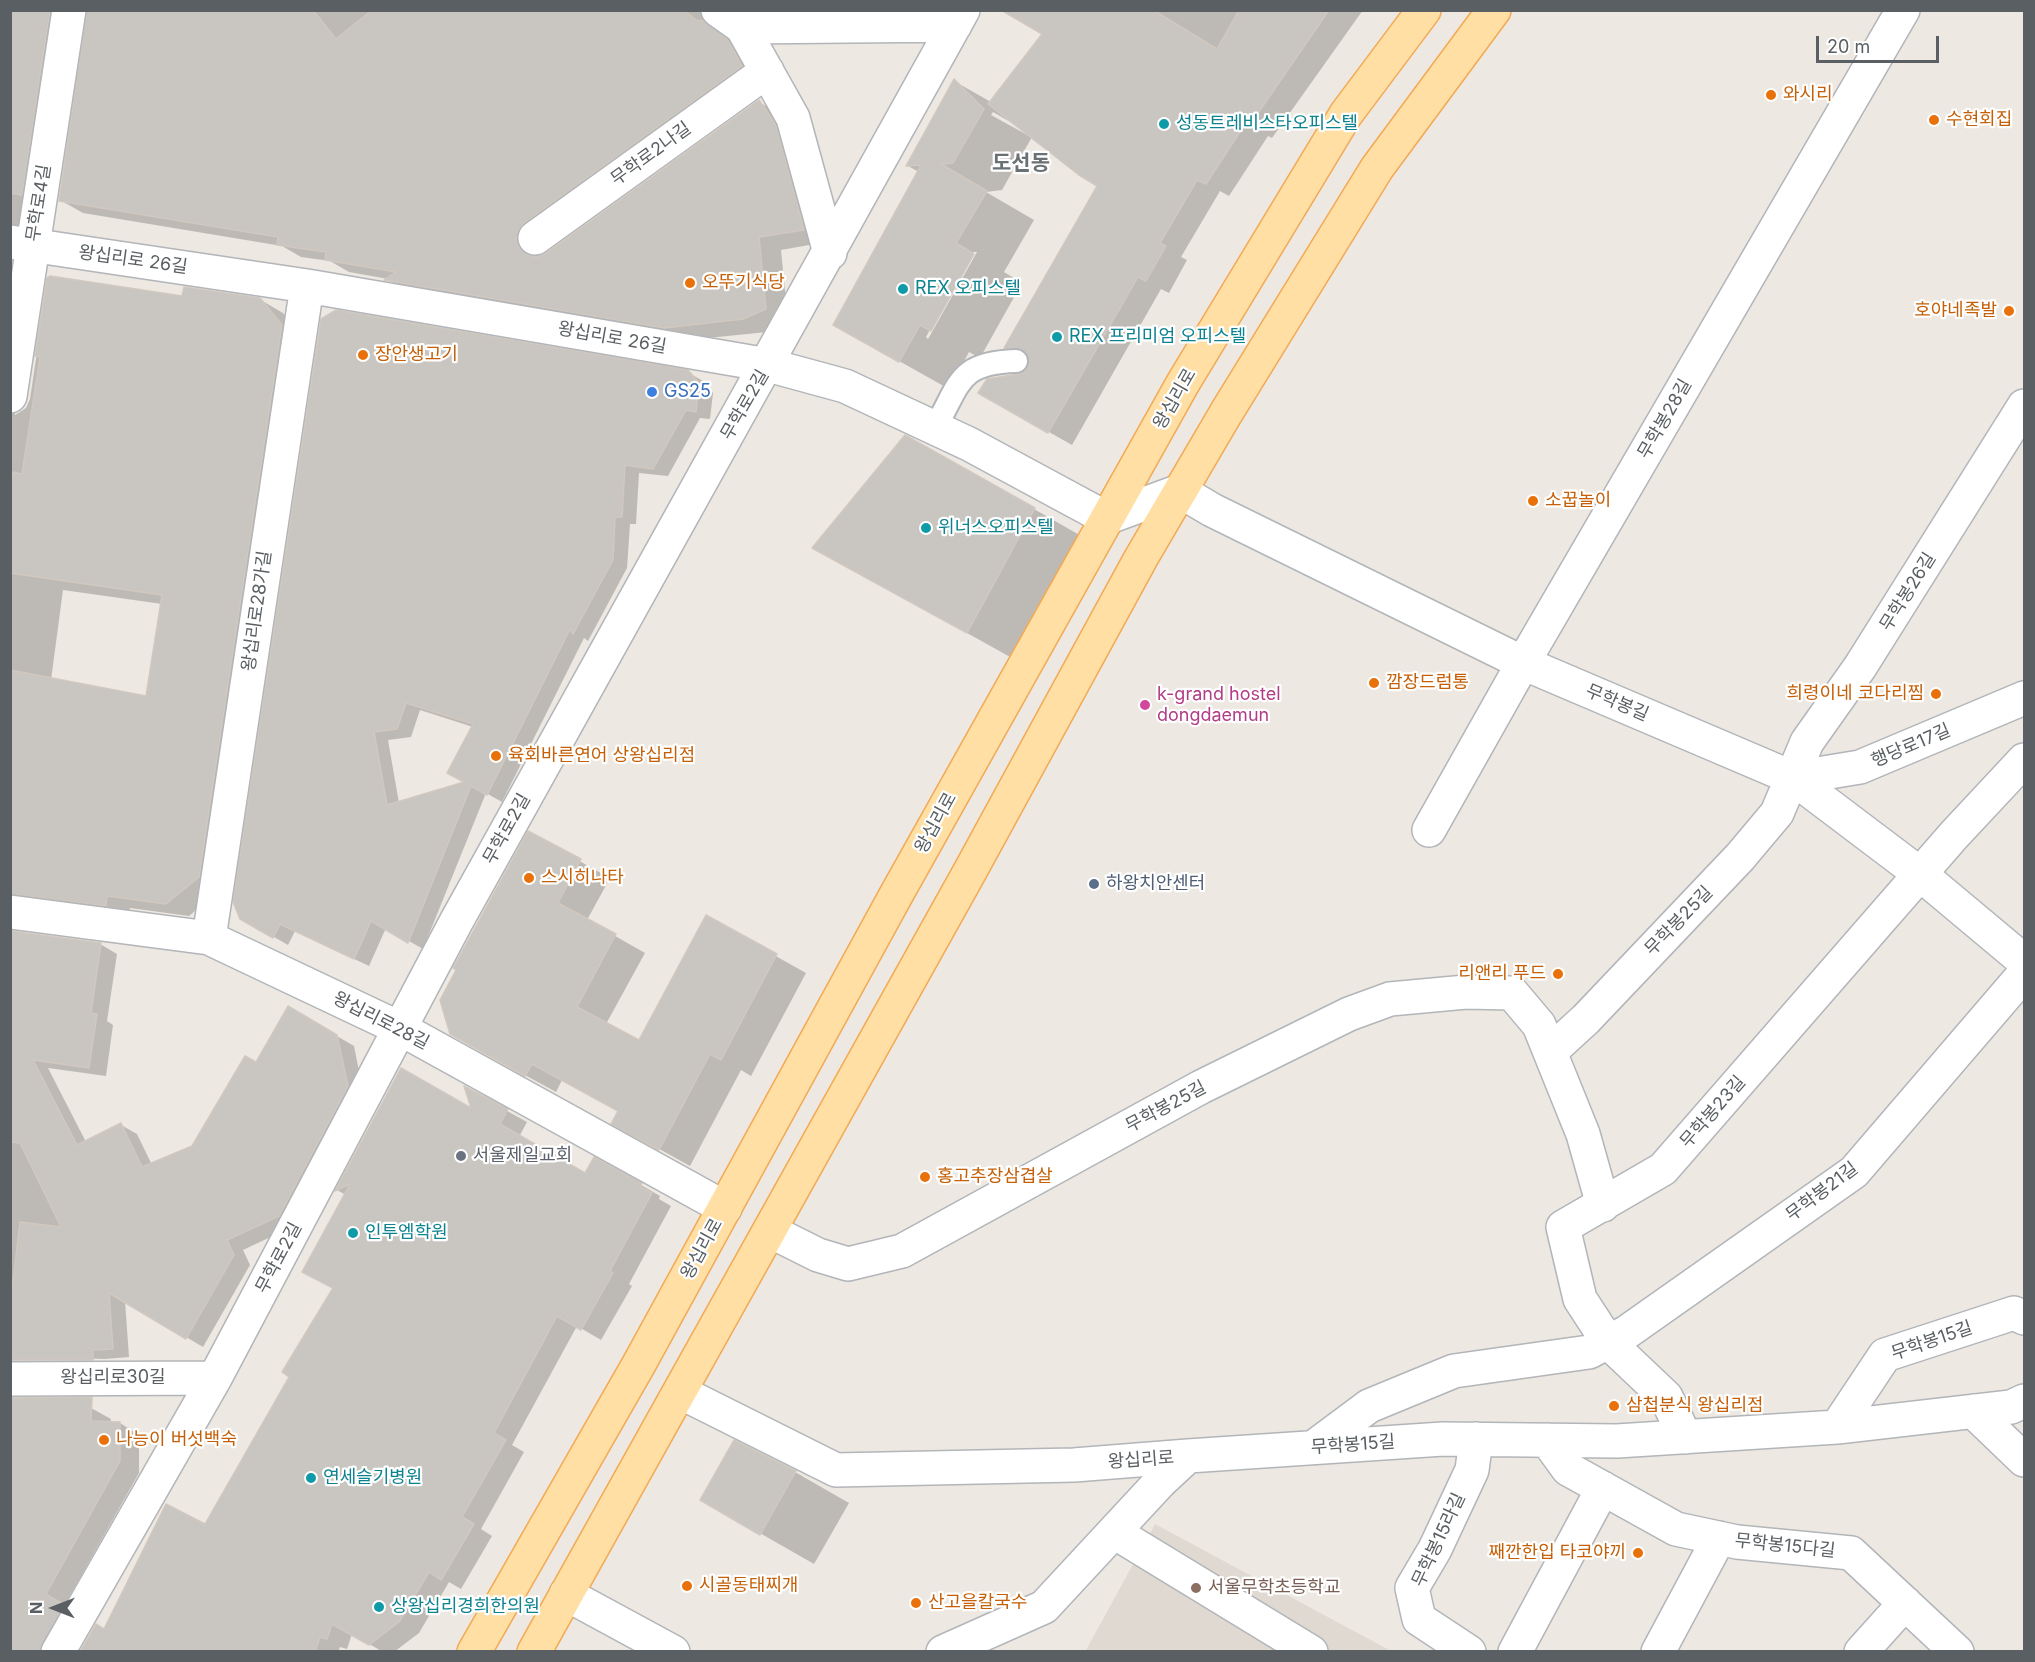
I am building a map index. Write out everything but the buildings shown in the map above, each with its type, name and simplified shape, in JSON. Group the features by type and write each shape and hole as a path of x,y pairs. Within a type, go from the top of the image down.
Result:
{"main road":[{"name":"왕십리로","path":"474,1652 725,1208 1183,383 1346,114 1424,10"},
{"path":"534,1652 1180,491 1377,168 1494,10"}],"street":[{"name":"무학로4길","path":"10,396 22,243 69,10"},
{"name":"무학봉28길","path":"1429,830 1523,663 1903,10"},
{"path":"730,19 959,18"},
{"name":"무학로2길","path":"58,1652 215,1378 456,922 768,365 959,18"},
{"path":"730,19 766,70 793,118 830,253"},
{"name":"무학로2나길","path":"535,238 766,70"},
{"name":"왕십리로 26길","path":"22,243 307,286 768,365 845,386 935,428 1106,518"},
{"name":"왕십리로28가길","path":"209,938 307,286"},
{"name":"무학봉26길","path":"1793,778 1807,742 1860,667 2025,406"},
{"path":"1106,518 1180,491"},
{"name":"무학봉길","path":"1180,491 1212,510 1523,663 1793,778 1920,874 2025,961"},
{"name":"행당로17길","path":"1793,778 1860,767 2025,698"},
{"path":"1920,874 2025,760"},
{"name":"무학봉25길","path":"1550,1052 1586,1019 1740,857 1777,813 1793,778"},
{"name":"무학봉23길","path":"1608,1342 1580,1299 1563,1227 1663,1168 1920,874"},
{"name":"왕십리로28길","path":"10,912 209,938 401,1029 725,1208"},
{"name":"무학봉21길","path":"1314,1447 1369,1406 1454,1371 1589,1352 1628,1332 1854,1172 2025,974"},
{"name":"무학봉25길","path":"770,1231 818,1255 848,1264 902,1251 1201,1087 1349,1014 1390,999 1466,992 1512,993 1539,1025 1582,1134 1603,1205"},
{"name":"무학봉15길","path":"1837,1427 1885,1355 2014,1313 2025,1318"},
{"path":"1608,1342 1666,1397 1685,1437"},
{"name":"왕십리로30길","path":"10,1379 215,1378"},
{"name":"왕십리로","path":"680,1392 836,1470 1074,1465 1188,1456"},
{"name":"무학봉15길","path":"1188,1456 1443,1438 1617,1441 1685,1437 1837,1427 2011,1407 2025,1401"},
{"path":"1973,1411 2025,1460"},
{"name":"무학봉15라길","path":"1469,1652 1419,1619 1412,1588 1435,1549 1472,1470 1476,1439"},
{"name":"무학봉15다길","path":"1547,1440 1568,1469 1676,1528 1719,1538 1817,1551 1851,1553 1957,1652"},
{"path":"943,1652 1044,1607 1160,1482 1188,1456"},
{"path":"1515,1652 1603,1488"},
{"path":"1114,1532 1311,1652"},
{"name":"무학봉15다길","path":"1658,1652 1719,1538"},
{"path":"566,1594 674,1652"},
{"path":"1862,1652 1905,1603"}],"lane":[{"path":"935,428 967,371 990,362 1016,361"}],"shaded area":[{"name":"서울무학초등학교","path":"1155,1524 1391,1651 1085,1652"}],"place":[{"name":"와시리","path":"1771,95"},
{"name":"수현회집","path":"1934,120"},
{"name":"성동트레비스타오피스텔","path":"1164,124"},
{"name":"오뚜기식당","path":"690,283"},
{"name":"REX 오피스텔","path":"903,289"},
{"name":"호야네족발","path":"2009,311"},
{"name":"REX 프리미엄 오피스텔","path":"1057,337"},
{"name":"장안생고기","path":"363,355"},
{"name":"GS25","path":"652,392"},
{"name":"소꿉놀이","path":"1533,501"},
{"name":"위너스오피스텔","path":"926,528"},
{"name":"깜장드럼통","path":"1374,683"},
{"name":"희령이네 코다리찜","path":"1936,694"},
{"name":"k-grand hostel dongdaemun","path":"1145,705"},
{"name":"육회바른연어 상왕십리점","path":"496,756"},
{"name":"스시히나타","path":"529,878"},
{"name":"하왕치안센터","path":"1094,884"},
{"name":"리앤리 푸드","path":"1558,974"},
{"name":"서울제일교회","path":"461,1156"},
{"name":"홍고추장삼겹살","path":"925,1177"},
{"name":"인투엠학원","path":"353,1233"},
{"name":"삼첩분식 왕십리점","path":"1614,1406"},
{"name":"나능이 버섯백숙","path":"104,1440"},
{"name":"연세슬기병원","path":"311,1478"},
{"name":"째깐한입 타코야끼","path":"1638,1553"},
{"name":"시골동태찌개","path":"687,1586"},
{"name":"서울무학초등학교","path":"1196,1588"},
{"name":"산고을칼국수","path":"916,1603"},
{"name":"상왕십리경희한의원","path":"379,1607"}],"district":[{"name":"도선동","path":"1021,164"}]}
